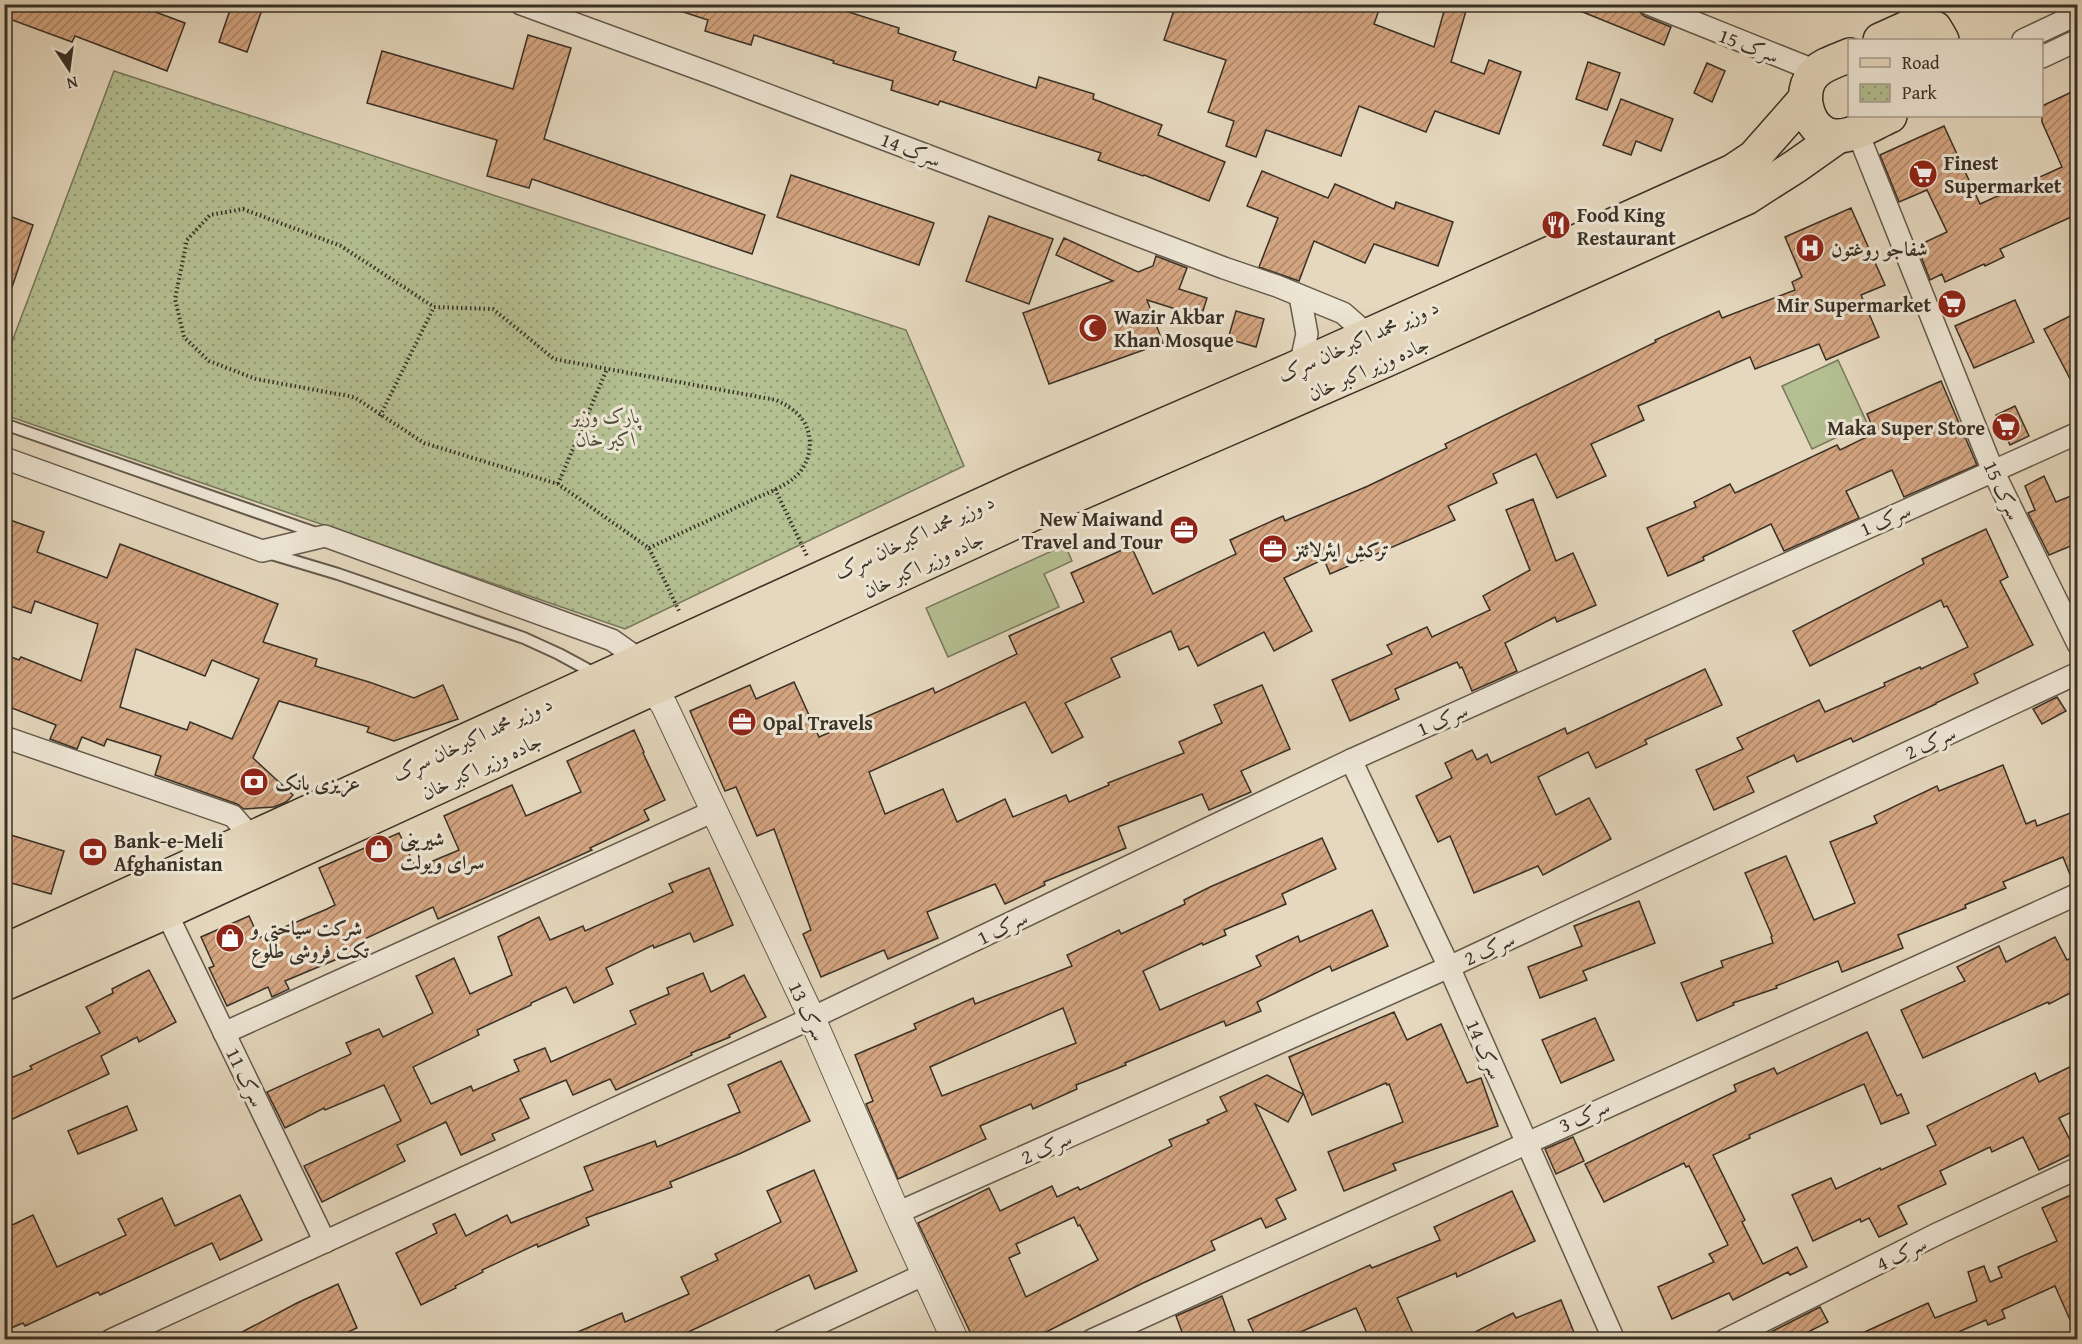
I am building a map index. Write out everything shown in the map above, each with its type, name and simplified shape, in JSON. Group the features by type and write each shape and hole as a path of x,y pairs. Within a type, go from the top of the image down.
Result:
{"main road":[{"path":"1944,4 1944,39"},
{"path":"1881,39 1913,15 1921,24 1935,28 1943,39"},
{"path":"1847,134 1829,135 1816,126 1808,114 1810,85 1848,56"},
{"name":"د وزیر محمد اکبرخان سړک","path":"4,951 259,851 645,675 691,638 1025,485 1368,336 1733,171 1754,157 1810,85"},
{"name":"جاده وزیر اکبر خان","path":"645,675 1037,512 1386,360 1746,198 1847,134 1888,117"},
{"path":"4,984 166,912 259,851"}],"street":[{"name":"سرک 14","path":"521,4 715,75 1343,313 1368,336"},
{"name":"سرک 15","path":"1649,4 1810,85"},
{"path":"2025,39 2078,14"},
{"path":"2043,57 2078,40"},
{"name":"سرک 15","path":"1847,134 1993,471 2078,644"},
{"path":"1299,296 1306,334 1300,366"},
{"name":"سرک 1","path":"111,1340 812,1018 1351,760 2078,433"},
{"path":"4,458 262,551 325,536 612,640 629,651 645,675"},
{"name":"سرک 2","path":"897,1213 1449,967 2078,673"},
{"name":"سرک 13","path":"645,675 664,705 812,1018 955,1340"},
{"path":"4,737 232,816 259,851"},
{"name":"سرک 14","path":"1351,760 1449,967 1614,1340"},
{"path":"224,1033 714,812"},
{"name":"سرک 3","path":"1092,1340 2078,894"},
{"name":"سرک 11","path":"166,912 325,1242"},
{"name":"سرک 4","path":"1725,1340 1940,1233 2078,1168"},
{"path":"783,1340 925,1274"}],"lane":[{"path":"4,424 325,536"},
{"path":"262,551 338,574 525,638 591,670 607,692"}],"path":[{"path":"649,548 795,478 804,467 809,454 810,440 807,426 800,415 789,406 776,400 554,359 493,309 434,307 341,246 243,209 210,215 187,240 175,299 184,337 209,361 256,380 354,397 424,443 558,484 649,548 691,638"},
{"path":"380,416 434,307"},
{"path":"558,484 607,369"},
{"path":"775,489 818,580"}],"green space":[{"name":"پارک وزیر اکبر خان","path":"114,71 906,330 964,466 625,629 5,415 4,363"},
{"path":"1838,360 1867,423 1812,449 1782,386"},
{"path":"1065,545 1072,561 1044,574 1059,607 948,657 926,608"}],"building":[{"path":"4,4 134,4 185,23 167,71 75,36 72,42 4,17"},
{"path":"232,4 264,4 247,52 219,42"},
{"path":"675,4 837,4 836,8 899,28 898,33 956,52 953,60 1036,88 1039,77 1094,94 1093,99 1162,125 1158,135 1225,162 1209,201 1144,175 1098,160 1101,153 940,101 938,105 891,90 893,81 833,63 834,61 754,35 751,45 705,31 708,20 674,9"},
{"path":"1176,4 1364,4 1379,10 1374,24 1434,47 1446,4 1468,4 1451,62 1484,74 1489,60 1521,72 1499,134 1435,111 1426,132 1359,106 1341,156 1266,130 1256,157 1226,146 1234,121 1208,112 1226,60 1164,40"},
{"path":"1563,4 1636,4 1644,16 1671,27 1664,45"},
{"path":"528,35 571,48 544,139 765,215 752,254 532,179 529,188 487,176 497,140 367,103 382,51 513,89"},
{"path":"1588,62 1620,73 1607,110 1576,99"},
{"path":"1707,63 1725,71 1712,102 1694,93"},
{"path":"2078,89 2078,214 2000,249 2004,257 1985,266 1984,264 1945,282 1942,274 1930,280 1917,246 1947,232 1927,190 1899,202 1880,155 1944,126 1980,204 2062,167 2042,122 2043,106"},
{"path":"1621,99 1673,119 1661,151 1636,141 1631,155 1603,145"},
{"path":"1262,171 1328,198 1335,184 1394,209 1396,202 1453,222 1438,266 1374,244 1365,263 1314,241 1299,281 1259,267 1278,218 1247,206"},
{"path":"791,175 934,223 919,265 777,217"},
{"path":"1851,208 1885,285 1861,295 1879,337 1826,360 1819,344 1755,369 1750,357 1638,406 1644,420 1591,444 1606,476 1557,498 1536,454 1493,474 1497,483 1448,506 1455,520 1330,574 1324,559 1284,578 1312,631 1274,651 1264,632 1198,666 1188,646 1179,650 1171,631 1111,658 1120,677 1065,703 1083,737 1052,753 1025,702 869,772 885,814 943,789 957,822 1005,799 1013,817 1066,795 1069,802 1109,785 1108,783 1184,753 1179,742 1222,723 1214,705 1262,685 1290,749 1241,771 1251,792 1209,810 1202,794 1118,827 1126,848 1044,882 1045,885 1005,904 995,884 927,912 938,938 888,959 884,950 821,977 803,934 811,930 774,829 757,836 736,787 725,791 690,711 750,685 756,699 794,682 819,737 933,688 935,693 1017,654 1009,636 1084,602 1071,573 1131,546 1153,594 1236,554 1230,540 1283,516 1285,521 1368,486 1447,448 1445,444 1656,342 1655,340 1719,311 1722,318 1795,290 1792,282 1802,277 1785,237"},
{"path":"4,214 33,225 8,299 4,298"},
{"path":"989,216 1053,239 1029,304 966,281"},
{"name":"Wazir Akbar Khan Mosque","path":"1064,238 1138,272 1153,266 1156,256 1187,268 1179,289 1207,298 1201,317 1147,300 1163,343 1049,384 1023,313 1113,281 1056,255"},
{"path":"2015,300 2034,342 1974,368 1955,326"},
{"path":"1236,311 1264,319 1256,347 1228,339"},
{"path":"2078,312 2078,394 2044,329"},
{"path":"1941,381 1977,465 1904,497 1892,470 1846,491 1859,518 1784,551 1771,524 1703,557 1704,560 1668,576 1647,528 1696,507 1694,502 1730,484 1735,493 1837,445 1840,450 1875,433 1867,414"},
{"path":"2015,406 2029,436 2010,445 1996,415"},
{"path":"2044,476 2056,502 2078,493 2078,543 2049,555 2028,513 2035,510 2025,486"},
{"path":"1533,499 1556,561 1573,553 1596,605 1557,622 1555,617 1505,643 1517,671 1472,691 1462,667 1460,668 1457,662 1395,689 1399,699 1350,721 1332,680 1392,654 1387,645 1427,627 1432,637 1490,610 1483,596 1530,570 1506,510"},
{"path":"10,520 44,532 37,552 107,578 120,544 278,604 263,642 317,659 315,666 414,698 443,685 458,719 394,741 367,732 369,727 279,701 253,758 293,795 286,802 274,807 244,809 237,804 155,775 161,756 107,739 104,746 82,737 77,749 50,739 56,725 4,705 4,654 19,660 21,657 81,681 98,624 35,601 31,613 4,604 4,534","holes":["136,649 205,676 212,660 259,679 232,739 190,722 187,730 120,707"]},
{"path":"1986,529 2008,577 2000,581 2033,645 1974,674 1978,683 1936,704 1853,742 1851,738 1797,762 1794,755 1747,777 1754,792 1714,810 1696,770 1743,749 1737,738 1819,700 1825,712 1885,686 1884,683 1968,647 1947,606 1944,607 1941,600 1810,666 1793,631 1924,564 1922,559"},
{"path":"1705,669 1722,705 1645,740 1647,744 1596,768 1588,752 1538,777 1556,815 1589,798 1611,839 1543,875 1538,866 1474,893 1450,836 1438,842 1416,796 1452,778 1445,763 1472,750 1477,760 1487,754 1491,763 1565,728 1567,734"},
{"path":"2057,697 2066,711 2042,724 2033,709"},
{"path":"634,730 665,800 644,810 649,820 590,848 592,850 438,919 433,907 358,942 361,949 285,981 289,989 272,997 268,987 227,1006 209,968 214,966 201,937 249,916 259,938 335,905 319,868 399,833 416,868 459,850 444,816 512,785 526,816 581,792 567,761"},
{"path":"2003,765 2026,824 2035,820 2037,826 2078,810 2078,882 2073,882 2063,857 2003,882 2006,888 1965,905 1966,908 1898,935 1903,948 1842,972 1838,961 1776,986 1777,988 1733,1003 1734,1005 1697,1021 1681,983 1723,967 1721,961 1773,943 1745,873 1786,856 1814,920 1855,903 1830,842 1877,823 1874,816 1937,786 1939,791"},
{"path":"4,833 64,851 51,894 4,881"},
{"path":"1322,838 1336,869 1282,894 1286,904 1224,930 1226,935 1203,945 1202,943 1143,971 1160,1010 1261,966 1256,956 1298,936 1300,942 1372,910 1388,946 1332,971 1330,966 1257,1002 1261,1011 1226,1026 1224,1021 1076,1085 1077,1089 1033,1109 1031,1104 980,1126 986,1139 898,1179 866,1104 873,1101 855,1055 916,1029 914,1024 973,998 975,1004 1072,966 1067,955 1119,930 1121,934 1185,904 1184,900","holes":["1063,1008 1076,1043 942,1096 930,1067"]},
{"path":"709,868 733,925 694,942 690,933 654,948 653,945 606,968 613,984 574,1003 566,987 477,1030 479,1035 413,1067 431,1104 471,1086 473,1091 519,1071 514,1060 545,1048 551,1062 636,1024 630,1011 669,994 667,988 703,973 711,992 744,975 766,1017 729,1035 730,1037 691,1053 692,1055 616,1090 610,1079 573,1095 566,1080 520,1099 529,1118 492,1134 495,1140 461,1155 446,1122 397,1145 405,1161 322,1202 304,1166 401,1121 384,1085 325,1110 324,1108 285,1128 267,1092 351,1054 346,1043 379,1029 383,1037 433,1013 416,976 454,958 470,994 512,975 498,937 539,917 550,940 583,926 585,931 673,892 669,884"},
{"path":"1639,901 1655,943 1583,971 1587,980 1540,998 1528,967 1582,946 1574,926"},
{"path":"2055,937 2067,960 2078,955 2078,989 2049,1004 2048,1002 1923,1058 1901,1010 1965,981 1957,967 1999,946 2006,962"},
{"path":"149,970 176,1022 139,1042 137,1037 101,1056 109,1074 4,1123 4,1081 100,1033 86,1007 113,993 112,989"},
{"path":"1394,1012 1407,1040 1441,1024 1467,1083 1481,1078 1498,1126 1393,1164 1396,1170 1344,1191 1328,1152 1403,1122 1389,1084 1386,1083 1312,1115 1289,1057"},
{"path":"1595,1018 1614,1060 1561,1083 1542,1040"},
{"path":"1867,1032 1897,1096 1901,1094 1909,1113 1881,1124 1864,1084 1749,1135 1750,1138 1713,1155 1745,1220 1742,1222 1763,1264 1797,1247 1807,1267 1790,1275 1788,1272 1733,1300 1729,1293 1672,1319 1658,1287 1714,1262 1709,1254 1728,1245 1689,1166 1686,1167 1684,1163 1604,1202 1585,1164 1736,1091 1734,1085 1774,1068 1777,1074"},
{"path":"781,1061 810,1121 739,1154 670,1182 672,1187 586,1218 589,1225 538,1247 537,1244 482,1270 483,1272 455,1286 456,1288 421,1305 396,1253 437,1233 433,1224 455,1214 466,1236 507,1215 511,1223 593,1190 584,1167 655,1141 657,1147 740,1112 728,1085"},
{"path":"2078,1063 2078,1109 2059,1118 2076,1152 2039,1170 2023,1137 1992,1152 1990,1147 1940,1171 1946,1184 1898,1206 1907,1224 1879,1237 1869,1218 1861,1222 1860,1219 1813,1241 1792,1195 1831,1178 1836,1189 1936,1145 1927,1126 2035,1073 2039,1082"},
{"path":"1267,1075 1303,1094 1288,1122 1255,1104 1296,1190 1276,1199 1286,1219 1266,1228 1261,1218 1211,1241 1215,1250 1027,1340 974,1340 918,1223 989,1188 1000,1211 1052,1186 1057,1197 1078,1187 1080,1190 1172,1146 1169,1140 1209,1123 1207,1120 1227,1111 1220,1097","holes":["1074,1217 1078,1226 1080,1225 1098,1260 1026,1297 1009,1258 1020,1253 1016,1244"]},
{"path":"127,1106 137,1130 78,1154 68,1131"},
{"path":"1573,1137 1584,1161 1556,1174 1545,1149"},
{"path":"814,1170 857,1271 815,1289 809,1275 682,1335 684,1340 559,1340 622,1313 625,1322 689,1294 681,1277 718,1260 715,1254 781,1222 767,1191"},
{"path":"1512,1191 1535,1241 1457,1277 1456,1273 1397,1298 1416,1340 1370,1340 1356,1308 1298,1333 1301,1340 1257,1340 1248,1320 1370,1265 1372,1268 1440,1240 1434,1227"},
{"path":"2078,1192 2078,1338 2055,1286 2002,1310 2005,1318 1988,1325 1986,1320 1940,1340 1847,1340 1928,1303 1935,1318 1977,1301 1968,1272 1984,1266 1990,1282 2002,1277 1998,1267 2057,1241 2042,1208"},
{"path":"240,1195 262,1240 220,1260 212,1243 100,1295 98,1292 25,1326 23,1323 4,1331 4,1229 33,1215 57,1267 126,1235 118,1219 162,1198 175,1226"},
{"path":"338,1284 357,1328 331,1340 227,1340 297,1303"},
{"path":"1222,1296 1235,1332 1215,1340 1185,1340 1176,1316"},
{"path":"1561,1300 1577,1340 1459,1340 1513,1313 1516,1318"},
{"path":"1820,1307 1828,1322 1806,1333 1810,1340 1755,1340"}],"place":[{"name":"Finest Supermarket","path":"1923,174"},
{"name":"Food King Restaurant","path":"1556,225"},
{"name":"شفاجو روغتون","path":"1810,248"},
{"name":"Mir Supermarket","path":"1952,304"},
{"name":"Wazir Akbar Khan Mosque","path":"1093,328"},
{"name":"Maka Super Store","path":"2006,427"},
{"name":"New Maiwand Travel and Tour","path":"1184,530"},
{"name":"ترکش ایئرلائنز","path":"1273,549"},
{"name":"Opal Travels","path":"742,722"},
{"name":"عزیزی بانک","path":"254,782"},
{"name":"شیرینی سرای ویولت","path":"379,849"},
{"name":"Bank-e-Meli Afghanistan","path":"93,852"},
{"name":"شرکت سیاحتی و تکت فروشی طلوع","path":"230,938"}]}
